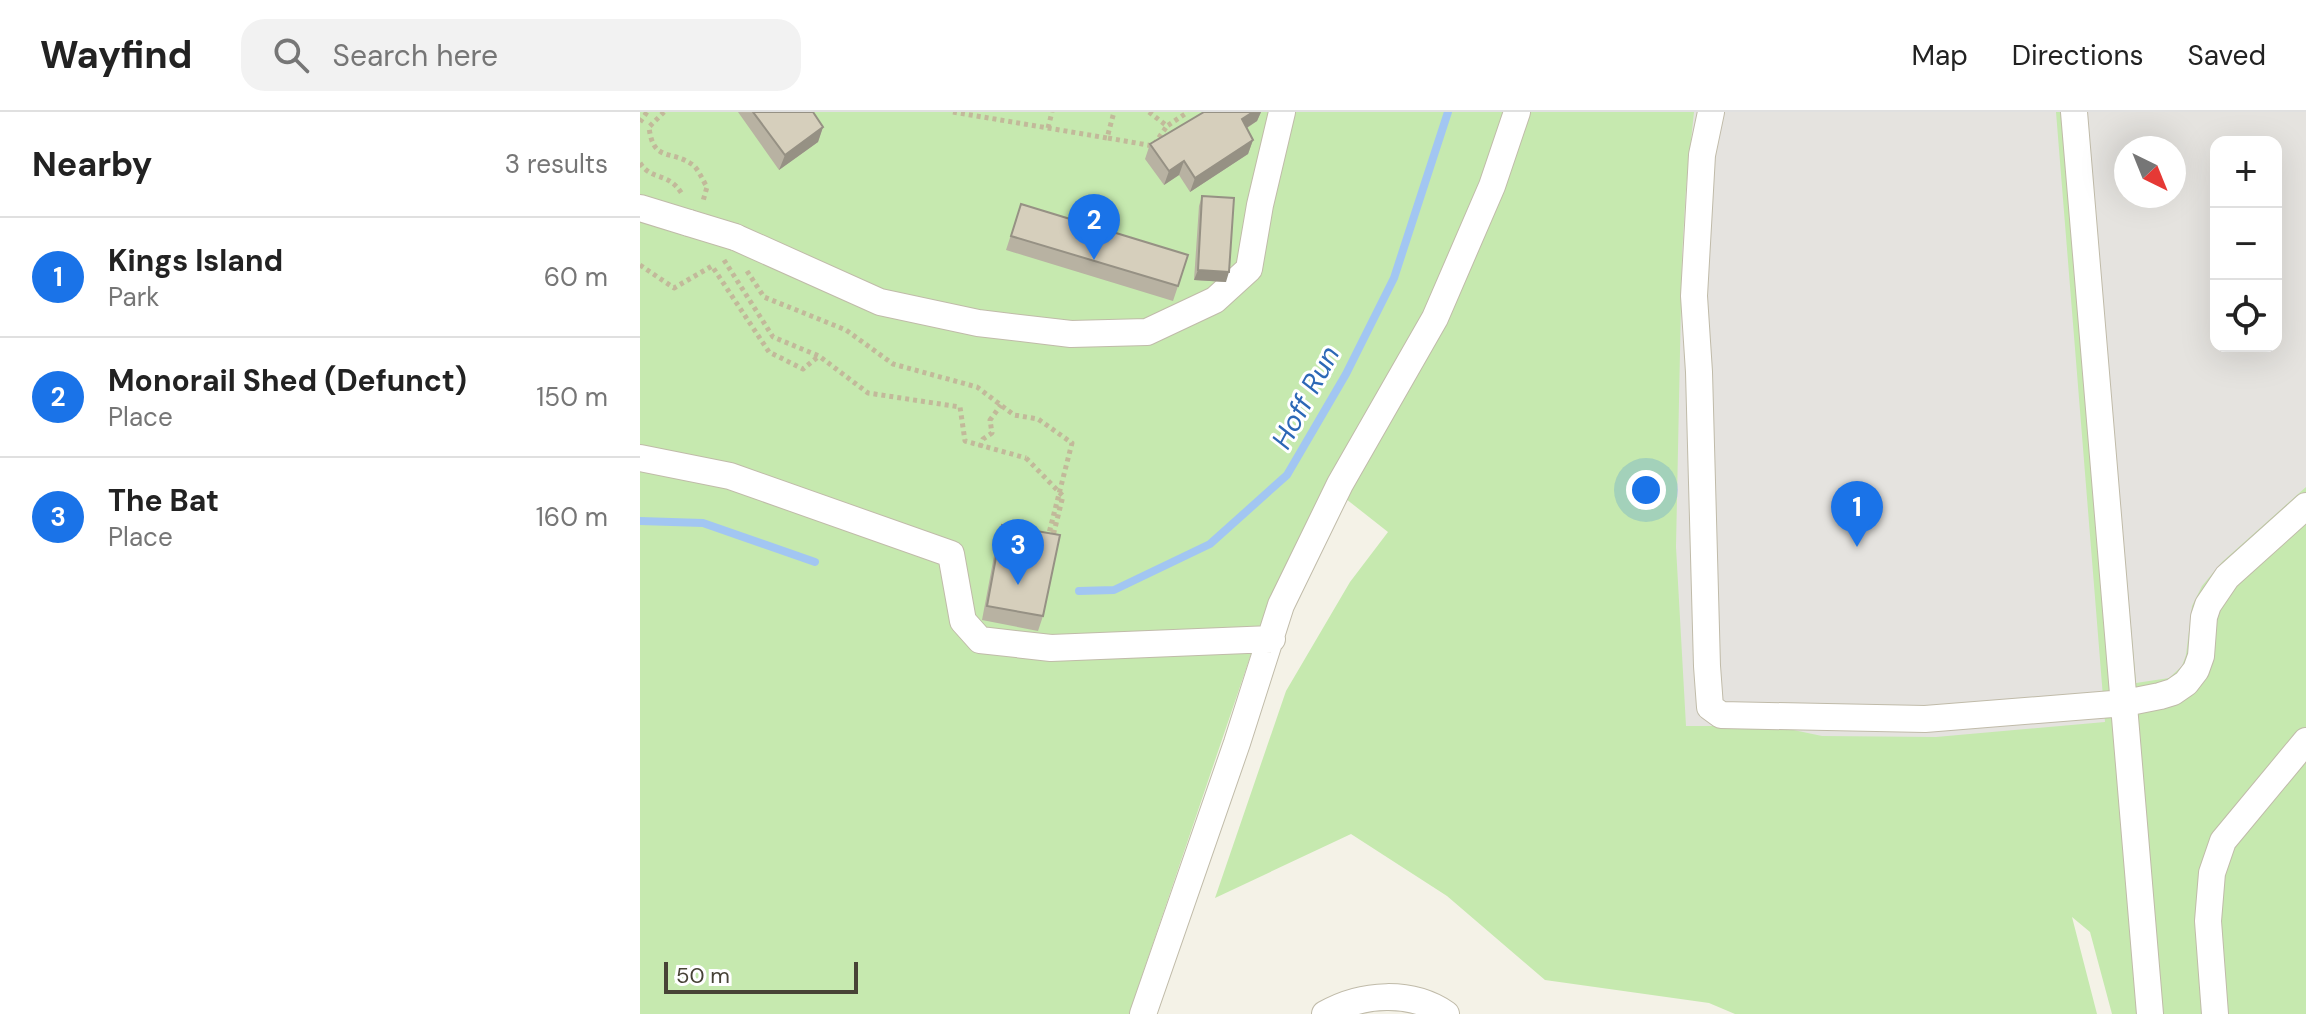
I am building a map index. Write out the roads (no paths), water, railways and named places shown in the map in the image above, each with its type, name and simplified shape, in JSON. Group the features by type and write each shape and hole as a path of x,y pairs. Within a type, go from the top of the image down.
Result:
{"lane":[{"path":"640,208 696,213 738,249 880,302 978,323 1071,334 1147,332 1215,300 1249,269 1282,112"},
{"path":"1143,1014 1281,605 1340,484 1435,318 1492,186 1517,112"},
{"path":"1711,112 1702,155 1694,296 1710,707 1721,715 1925,719 2125,703 2173,692 2186,683 2196,670 2201,656 2204,617 2215,591 2306,506"},
{"path":"2074,112 2150,1014"},
{"path":"640,458 730,476 951,554 963,621 980,640 1051,648 1272,639"},
{"path":"2215,1014 2208,921 2212,873 2223,841 2306,741"},
{"path":"1325,1014 1368,999 1397,996 1436,1007 1446,1014"}],"waterway":[{"name":"Hoff Run","path":"1079,591 1114,590 1210,544 1287,475 1346,374 1394,278 1448,112"},
{"name":"Hoff Run","path":"640,521 703,523 815,562"}],"place":[{"name":"Monorail Shed (Defunct)","path":"1094,260"},
{"name":"Kings Island","path":"1857,547"},
{"name":"The Bat","path":"1018,585"}]}
